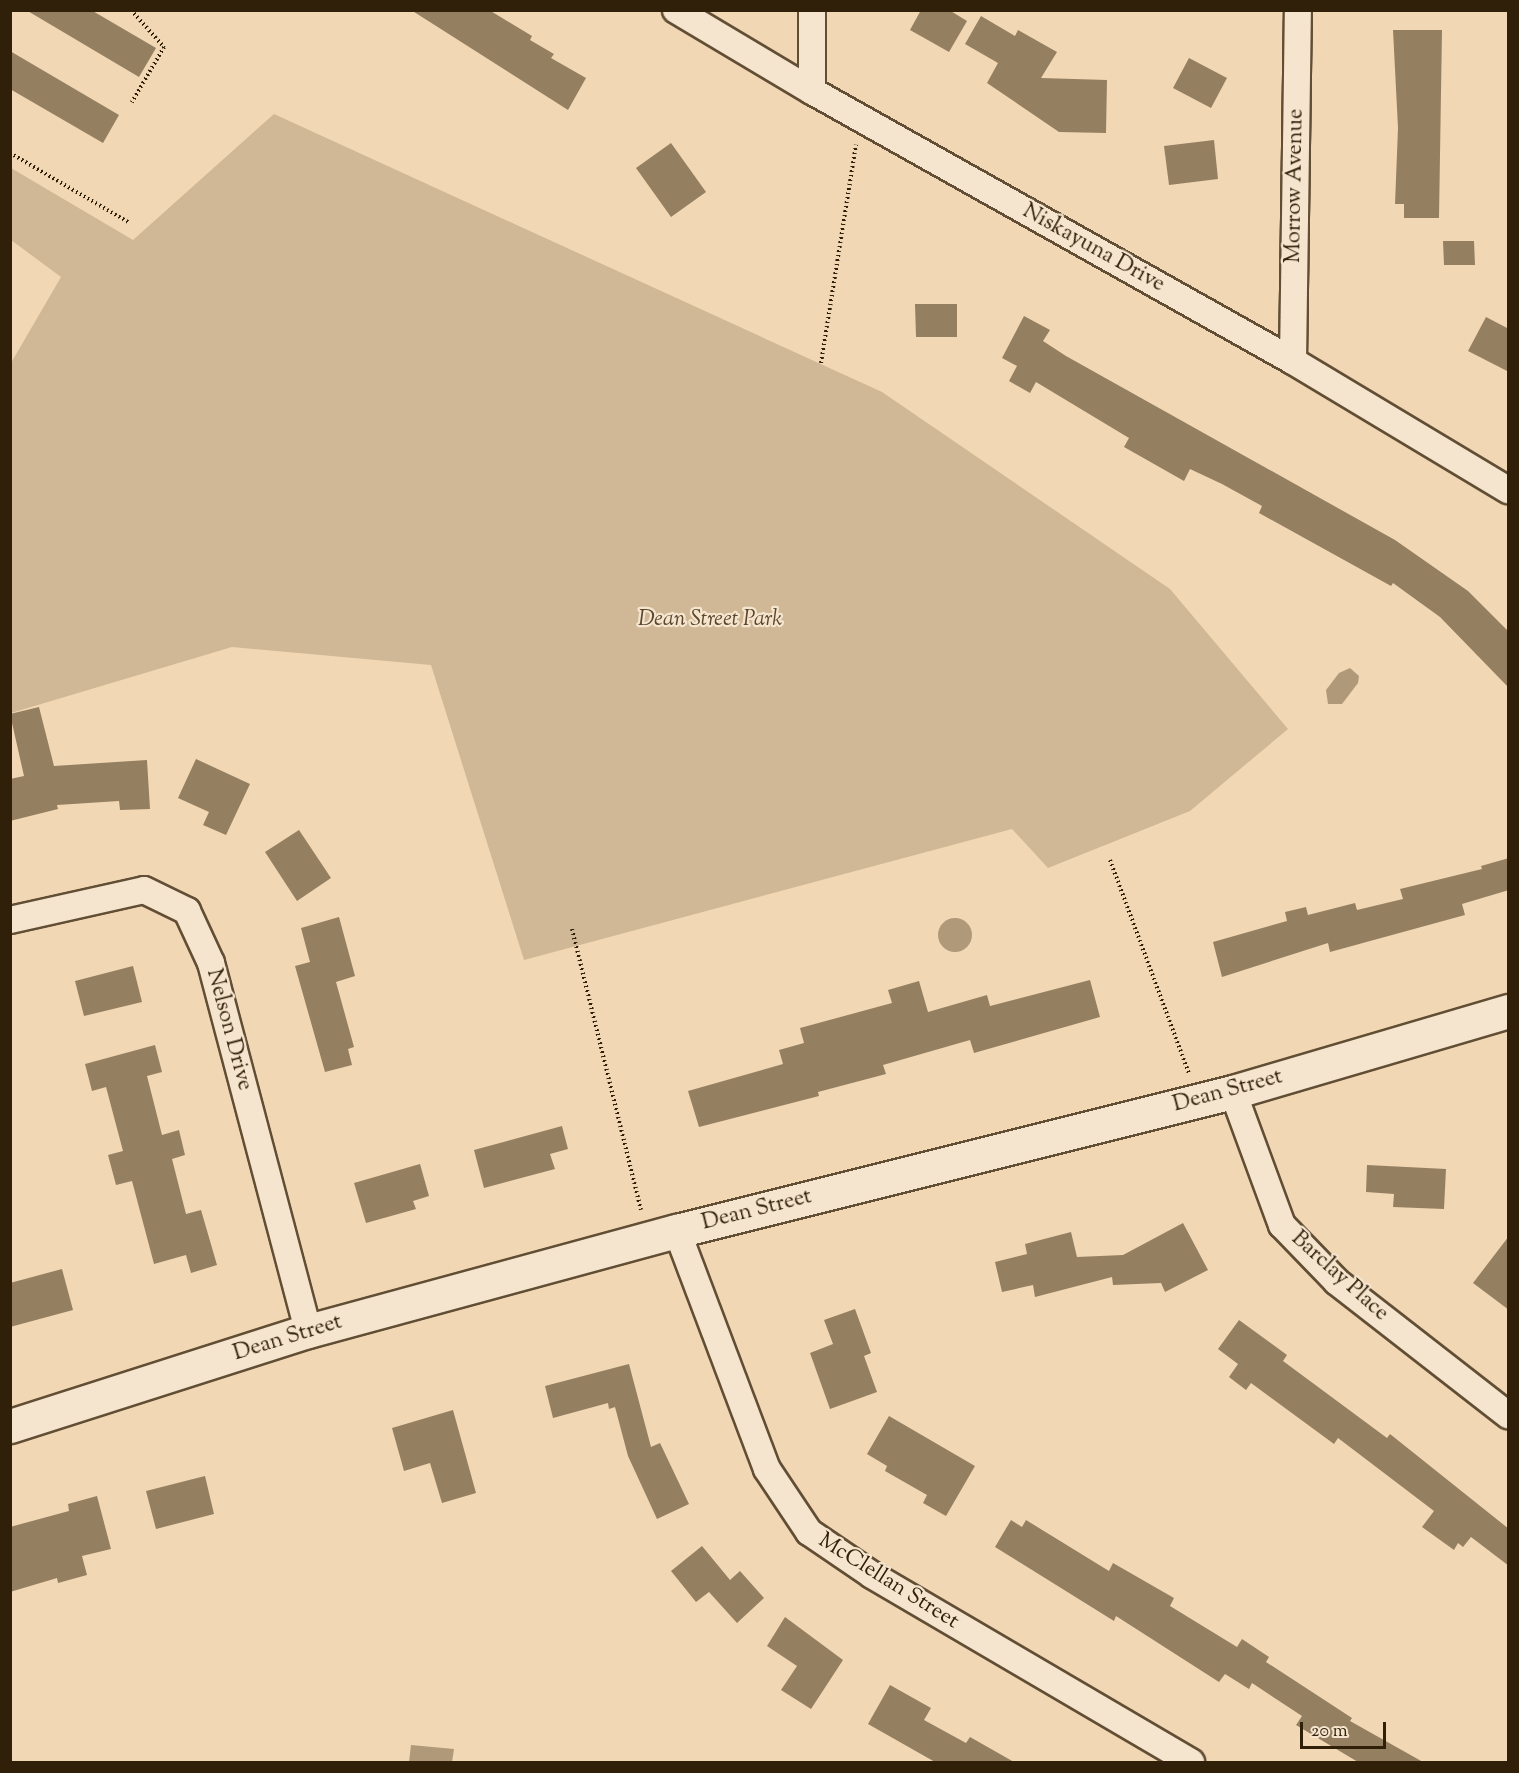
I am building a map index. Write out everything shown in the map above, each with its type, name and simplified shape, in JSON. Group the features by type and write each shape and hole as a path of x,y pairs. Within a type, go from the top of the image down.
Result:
{"street":[{"name":"Niskayuna Drive","path":"676,10 812,91 1293,361 1509,490"},
{"path":"812,10 812,91"},
{"name":"Morrow Avenue","path":"1293,361 1298,10"},
{"name":"Nelson Drive","path":"10,920 144,890 187,911 211,963 308,1331"},
{"name":"Dean Street","path":"10,1426 308,1331 663,1235 1233,1092 1509,1011"},
{"name":"Barclay Place","path":"1233,1092 1281,1226 1337,1282 1509,1415"},
{"name":"McClellan Street","path":"663,1235 767,1469 809,1532 872,1575 1191,1762"}],"path":[{"path":"131,10 164,47 132,102"},
{"path":"821,363 860,118"},
{"path":"10,153 128,222"},
{"path":"1110,860 1198,1101"},
{"path":"572,929 663,1235"}],"green space":[{"name":"Dean Street Park","path":"274,114 882,392 1170,589 1288,729 1190,811 1048,868 1012,829 524,960 431,665 232,647 11,713 11,363 61,277 11,240 11,168 133,240"}],"shaded area":[{"path":"1350,668 1359,676 1358,683 1342,704 1328,704 1326,690 1339,673"},
{"path":"955,918 967,923 972,935 967,947 955,952 943,947 938,935 943,923"},
{"path":"411,1745 454,1749 452,1762 409,1762"}],"building":[{"path":"26,10 91,10 156,48 139,77"},
{"path":"411,10 489,10 532,36 530,40 554,54 551,58 586,78 568,110"},
{"path":"921,10 949,10 967,21 949,52 910,30"},
{"path":"981,16 1015,36 1018,30 1057,52 1041,78 1107,80 1106,133 1059,132 987,83 998,63 965,44"},
{"path":"1393,30 1442,30 1439,218 1404,218 1404,204 1395,204 1398,128"},
{"path":"10,51 119,115 103,143 10,89"},
{"path":"1189,58 1227,78 1211,108 1173,88"},
{"path":"1214,140 1218,179 1169,185 1164,146"},
{"path":"671,143 706,192 671,217 636,168"},
{"path":"1443,241 1474,241 1475,265 1444,265"},
{"path":"915,304 957,304 957,337 916,337"},
{"path":"1024,316 1050,330 1043,341 1066,356 1395,540 1468,591 1509,632 1509,688 1440,617 1393,583 1391,586 1259,513 1262,506 1222,484 1190,469 1184,481 1124,447 1129,438 1036,382 1030,393 1009,381 1017,366 1002,358"},
{"path":"1486,317 1509,329 1509,372 1468,351"},
{"path":"39,707 54,766 147,760 150,809 120,810 119,801 57,805 58,809 10,821 10,779 24,776 10,714"},
{"path":"196,759 250,784 226,835 203,825 209,812 178,798"},
{"path":"299,830 331,878 297,901 265,852"},
{"path":"1509,858 1509,890 1462,904 1465,915 1330,952 1328,943 1222,977 1213,942 1287,921 1285,912 1306,907 1308,915 1355,903 1357,910 1403,899 1400,889 1482,869 1481,866"},
{"path":"339,917 355,976 336,982 354,1047 348,1049 352,1065 325,1072 295,966 310,962 301,928"},
{"path":"133,966 142,1002 84,1016 75,981"},
{"path":"1090,980 1100,1017 974,1053 970,1040 883,1065 886,1074 818,1092 819,1096 699,1127 688,1091 783,1064 779,1050 804,1043 800,1028 892,1003 888,990 919,981 928,1012 987,995 990,1006"},
{"path":"155,1045 162,1072 147,1076 162,1135 179,1130 185,1155 172,1159 186,1214 201,1210 217,1265 191,1273 186,1255 154,1264 132,1181 116,1185 108,1155 123,1151 106,1087 92,1091 85,1064"},
{"path":"562,1126 568,1149 550,1154 555,1169 484,1188 474,1150"},
{"path":"420,1164 429,1196 413,1201 416,1209 366,1223 354,1183"},
{"path":"1367,1165 1446,1169 1444,1209 1393,1207 1394,1194 1366,1192"},
{"path":"1183,1223 1208,1270 1165,1292 1161,1283 1113,1285 1112,1277 1035,1297 1033,1285 1002,1292 995,1262 1027,1254 1025,1244 1071,1232 1077,1257 1123,1255"},
{"path":"1509,1236 1509,1310 1473,1283"},
{"path":"62,1269 73,1310 10,1327 10,1283"},
{"path":"855,1309 871,1353 864,1356 877,1392 830,1409 810,1353 833,1344 824,1320"},
{"path":"1239,1320 1287,1355 1283,1361 1387,1438 1390,1434 1509,1529 1509,1566 1471,1537 1463,1547 1458,1543 1454,1550 1422,1527 1434,1511 1338,1438 1334,1444 1251,1383 1246,1390 1229,1377 1238,1364 1218,1349"},
{"path":"629,1364 651,1447 660,1443 689,1504 657,1519 628,1456 615,1407 609,1409 608,1403 553,1418 545,1386"},
{"path":"453,1410 476,1493 442,1503 430,1463 404,1471 392,1428"},
{"path":"889,1416 975,1466 946,1516 923,1503 927,1495 885,1471 887,1466 867,1454"},
{"path":"205,1476 214,1514 156,1529 146,1491"},
{"path":"97,1496 111,1549 82,1556 87,1575 58,1583 57,1578 10,1592 10,1527 69,1511 68,1504"},
{"path":"1011,1520 1022,1527 1026,1520 1109,1571 1113,1563 1174,1598 1170,1606 1237,1647 1242,1639 1269,1657 1266,1662 1352,1718 1350,1721 1423,1762 1358,1762 1296,1725 1302,1716 1252,1683 1249,1689 1225,1674 1219,1682 1116,1616 1114,1621 995,1547"},
{"path":"702,1546 730,1580 740,1571 764,1598 737,1623 709,1592 696,1602 671,1571"},
{"path":"785,1617 843,1660 811,1709 781,1690 797,1666 767,1646"},
{"path":"890,1685 931,1708 924,1720 966,1743 970,1737 1014,1762 935,1762 868,1724"}]}
